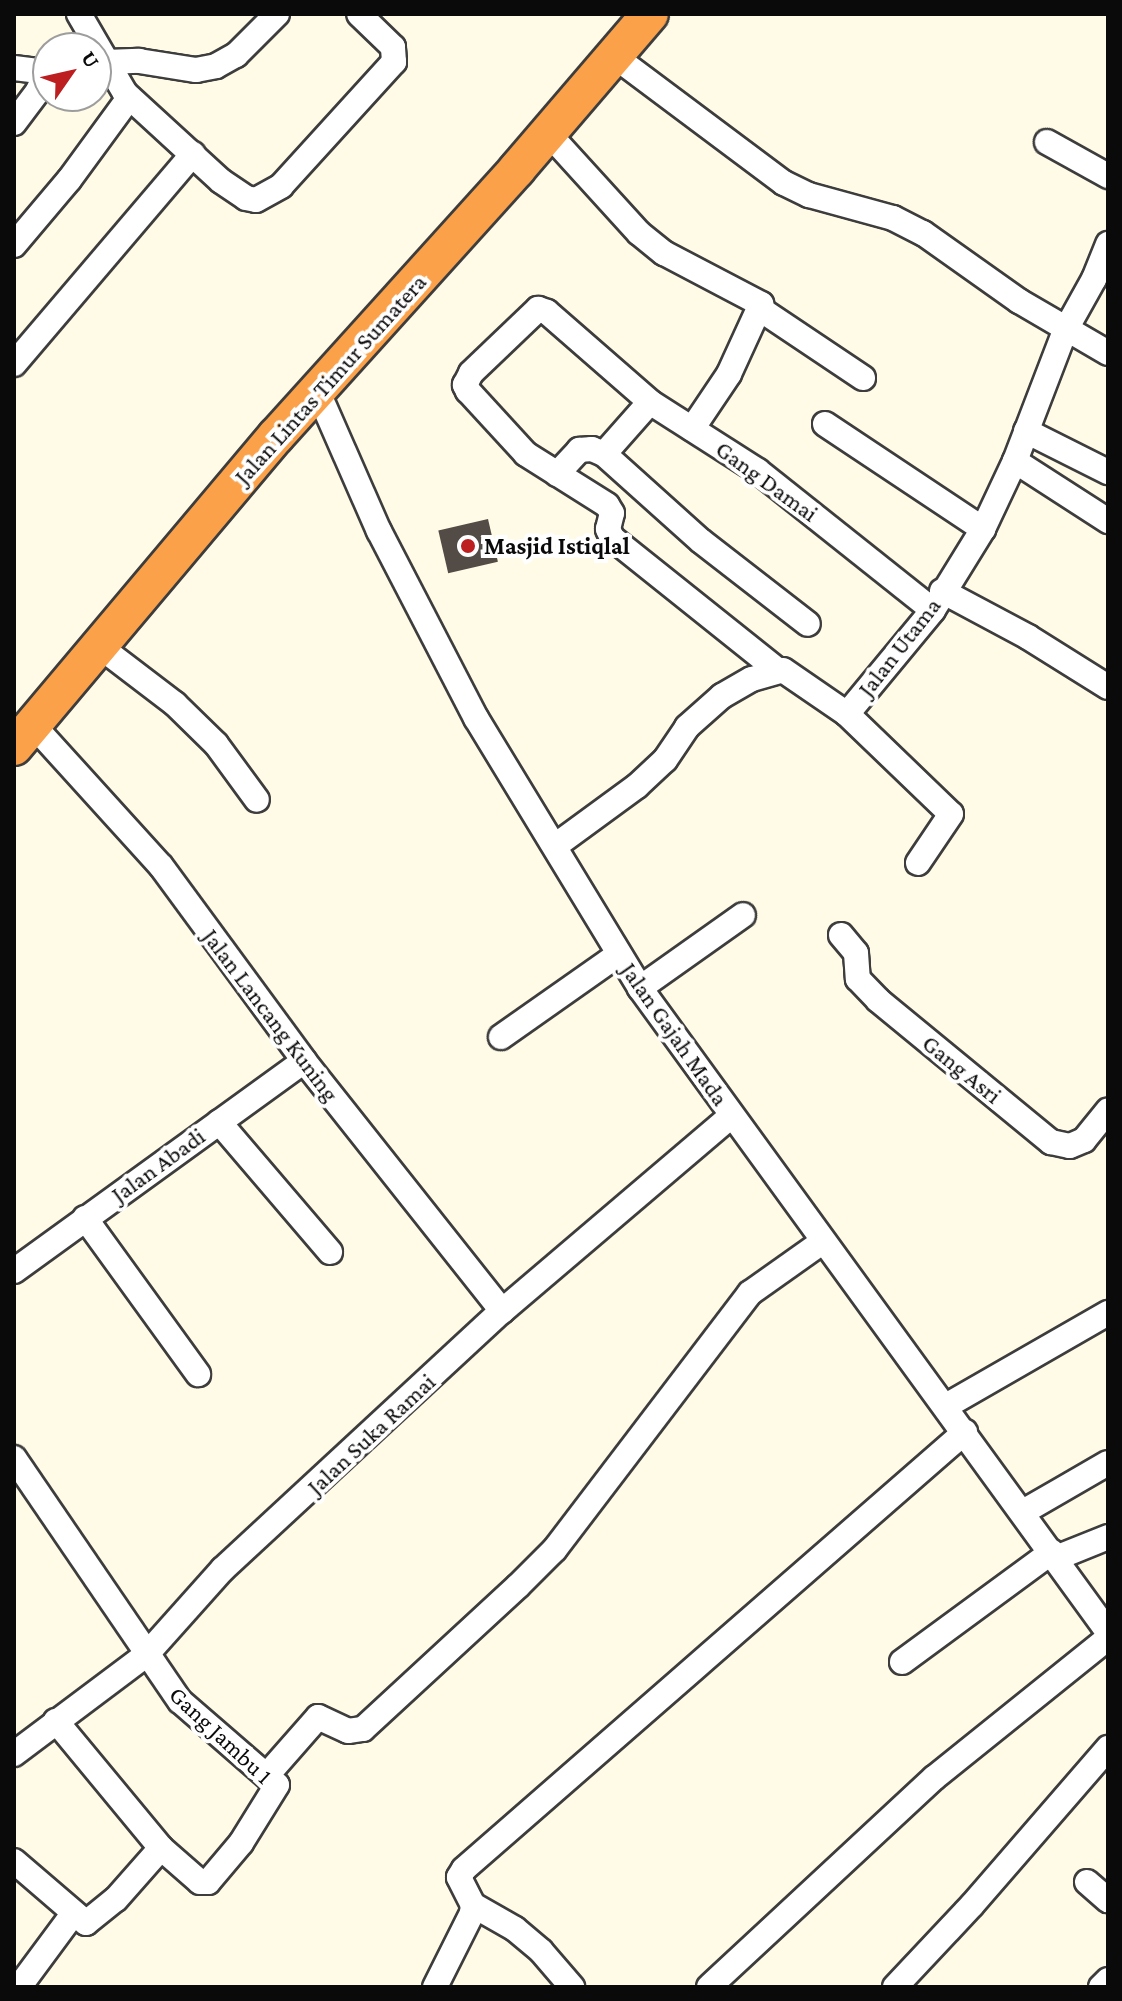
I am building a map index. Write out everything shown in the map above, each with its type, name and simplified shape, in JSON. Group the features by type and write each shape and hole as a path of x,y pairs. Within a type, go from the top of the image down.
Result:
{"highway":[{"name":"Jalan Lintas Timur Sumatera","path":"23,736 317,390 548,133 650,14"}],"street":[{"path":"79,14 113,82 221,181 246,198 268,196 281,186 394,62 393,47 359,14"},
{"path":"14,245 69,180 113,82 139,61 196,70 216,66 236,55 277,14"},
{"path":"614,56 784,183 809,195 893,218 923,233 1065,331 1108,353"},
{"path":"14,123 32,99"},
{"path":"548,133 639,233 676,260 758,300 760,309 729,374 692,429"},
{"path":"1047,142 1108,176"},
{"path":"14,364 193,154"},
{"name":"Jalan Utama","path":"557,474 610,509 612,518 608,529 612,538 776,669 791,674 847,714 938,601 983,529 1015,461 1065,331 1094,279 1108,244"},
{"name":"Gang Damai","path":"557,474 526,454 465,385 471,373 538,309 547,312 650,402 758,471 938,601"},
{"path":"760,309 863,378"},
{"name":"Jalan Gajah Mada","path":"317,390 415,602 476,718 640,988 822,1242 1023,1512 1108,1635"},
{"path":"604,454 650,402"},
{"path":"825,424 983,529"},
{"path":"1026,431 1108,472"},
{"path":"557,474 579,450 592,449 604,454 701,541 808,624"},
{"path":"1015,461 1108,521"},
{"path":"938,601 1028,637 1108,687"},
{"path":"99,646 175,704 216,744 257,800"},
{"path":"555,846 637,786 665,760 687,727 722,696 776,669"},
{"path":"847,714 951,814 918,863"},
{"name":"Jalan Lancang Kuning","path":"23,736 161,866 304,1061 502,1311"},
{"path":"640,988 743,915"},
{"name":"Gang Asri","path":"841,935 856,953 858,979 878,1000 1051,1142 1070,1146 1084,1140 1108,1110"},
{"path":"501,1037 619,954"},
{"name":"Jalan Abadi","path":"14,1271 304,1061"},
{"name":"Jalan Suka Ramai","path":"14,1754 146,1655 223,1569 502,1311 731,1116"},
{"path":"219,1122 330,1252"},
{"path":"85,1218 198,1374"},
{"path":"268,1774 318,1717 348,1731 363,1729 518,1586 555,1549 750,1293 822,1242"},
{"path":"946,1406 1108,1313"},
{"path":"572,1987 541,1951 515,1929 473,1905 459,1877 464,1869 965,1432"},
{"name":"Gang Jambu 1","path":"14,1458 180,1701 268,1774 277,1790 215,1877 200,1882 161,1848"},
{"path":"1023,1512 1108,1463"},
{"path":"902,1662 1054,1555 1108,1537"},
{"path":"709,1987 934,1778 1108,1635"},
{"path":"14,1861 86,1923 92,1921 161,1848 56,1721"},
{"path":"895,1987 972,1905 1108,1748"},
{"path":"1087,1882 1108,1900"},
{"path":"435,1987 473,1905"},
{"path":"17,1986 73,1914"},
{"path":"1101,1987 1108,1980"}],"building":[{"name":"Masjid Istiqlal","path":"488,519 498,562 448,573 438,530"}],"place":[{"name":"Masjid Istiqlal","path":"468,546"}]}
